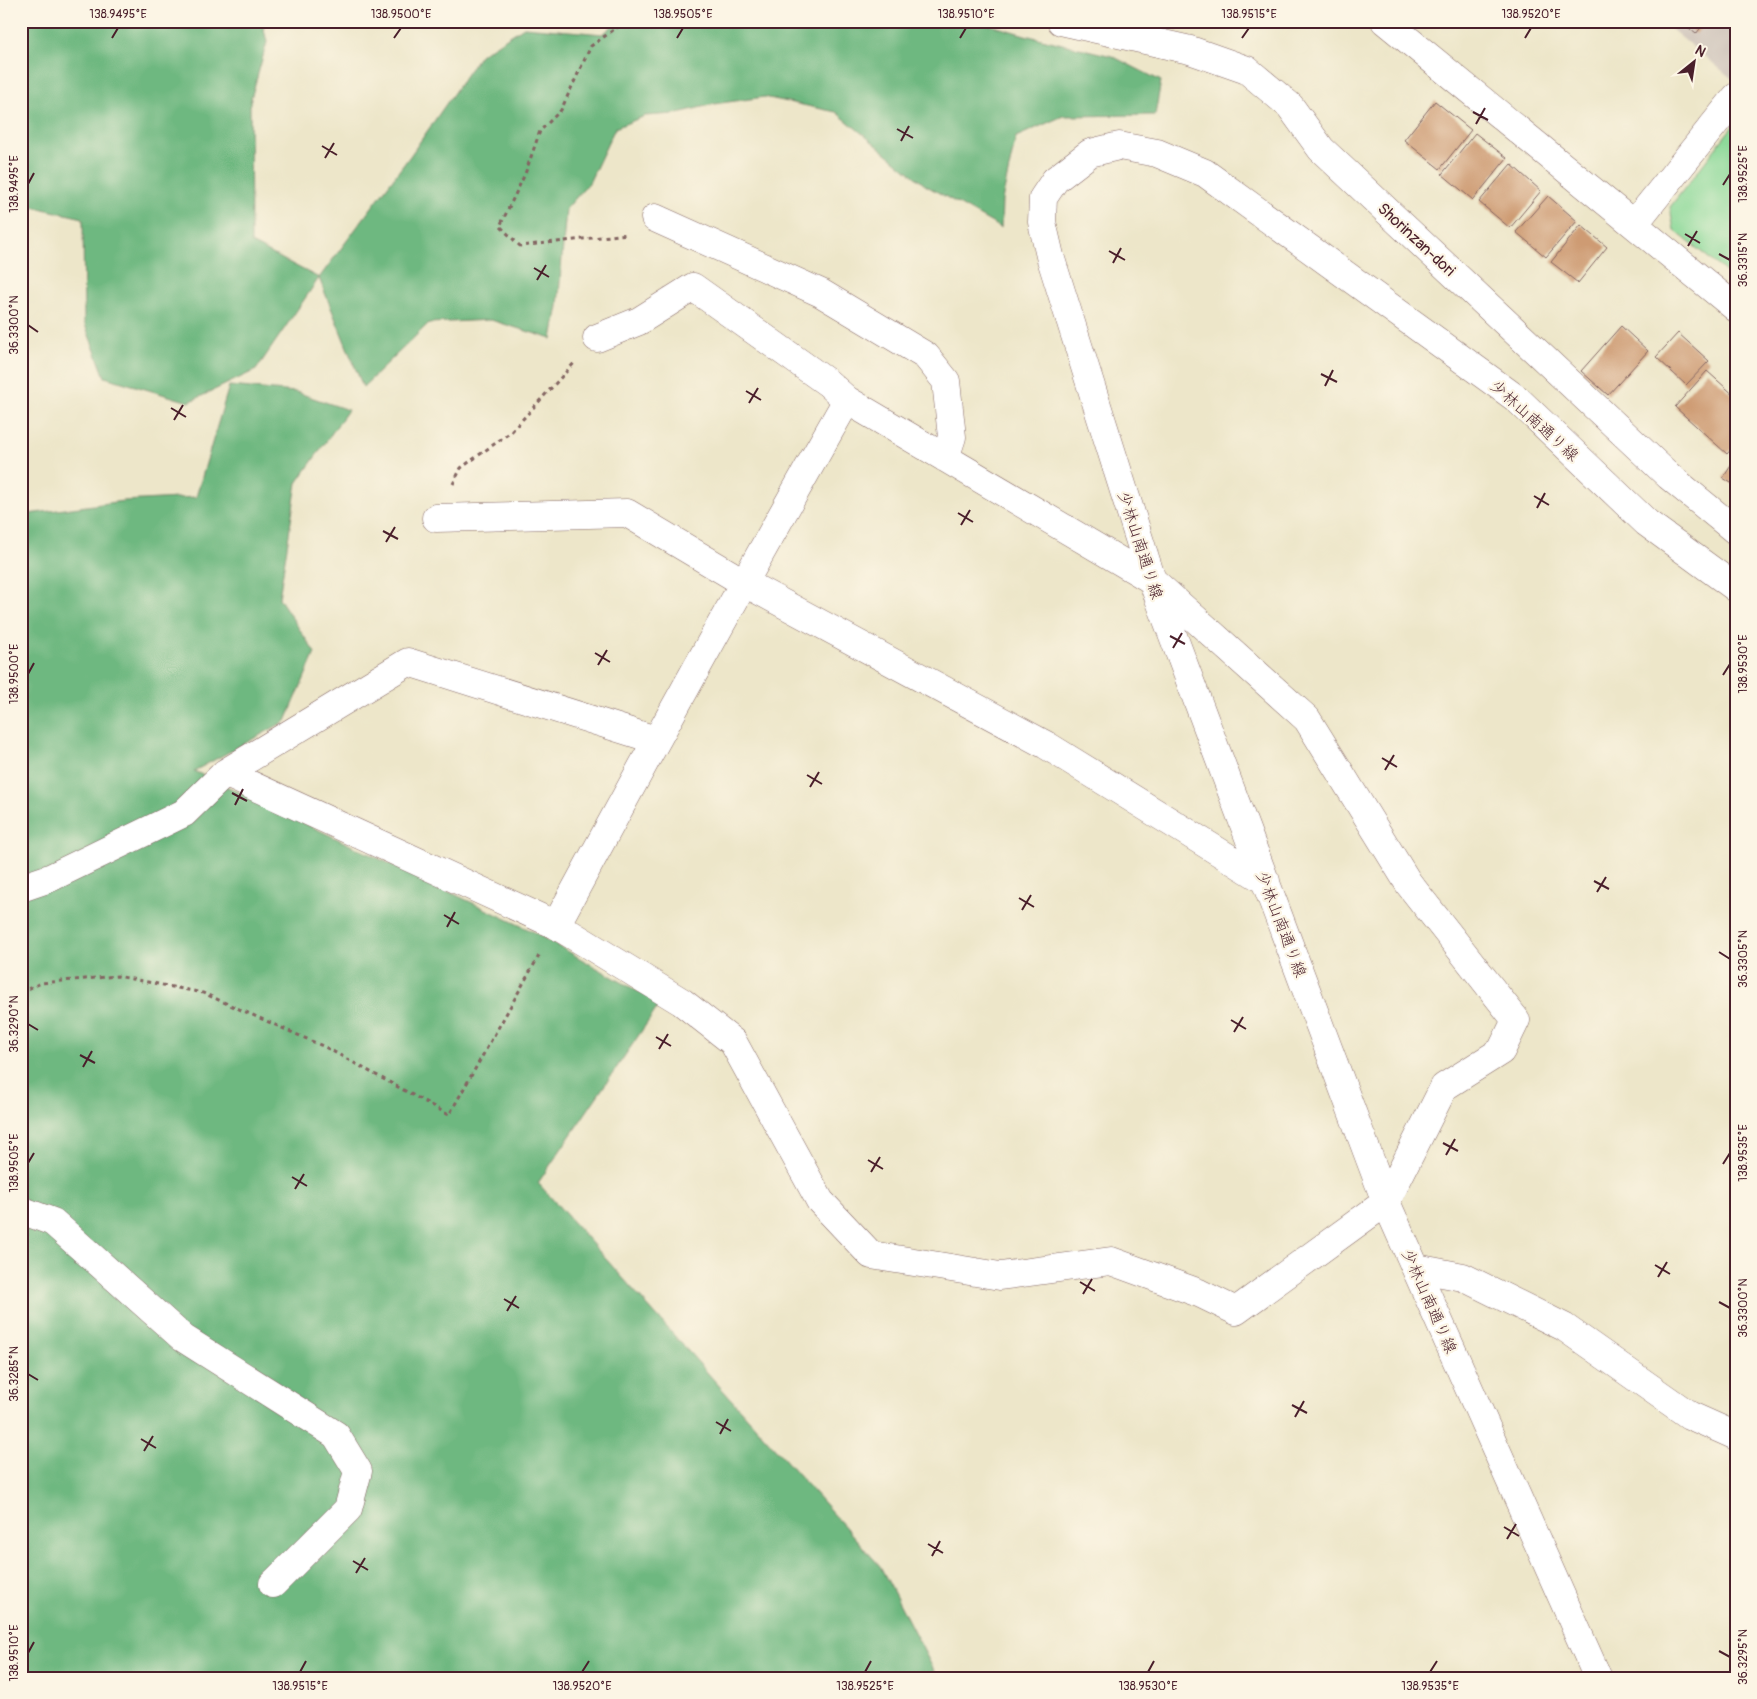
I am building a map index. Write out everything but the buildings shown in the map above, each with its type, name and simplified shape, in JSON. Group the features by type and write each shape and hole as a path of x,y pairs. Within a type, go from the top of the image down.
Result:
{"street":[{"name":"Shorinzan-dori","path":"1061,21 1190,50 1247,70 1290,106 1321,149 1668,476 1736,531"},
{"path":"1385,21 1736,308"},
{"path":"1634,224 1736,97"},
{"name":"少林山南通り線","path":"1598,1678 1386,1202 1152,580 1050,256 1042,222 1043,198 1055,180 1090,153 1119,146 1157,153 1205,173 1517,399 1647,522 1736,588"},
{"path":"655,218 822,292 926,356 946,381 952,437 945,458"},
{"path":"225,773 556,926 682,1002 733,1042 820,1201 871,1255 1000,1276 1111,1261 1199,1293 1236,1311 1386,1202 1444,1087 1501,1051 1516,1020 1409,884 1307,719 1152,580 847,400 828,383 693,287 639,321 597,338"},
{"path":"556,926 743,582 847,400"},
{"path":"436,518 627,513 743,582 1046,745 1266,881"},
{"path":"21,888 50,878 184,813 225,773 408,662 656,740"},
{"path":"21,1210 54,1222 183,1338 336,1435 358,1471 348,1509 273,1584"},
{"path":"1416,1268 1463,1277 1564,1327 1689,1415 1736,1436"}],"path":[{"path":"626,21 591,46 561,110 540,131 525,174 500,226 520,246 632,234"},
{"path":"436,518 461,468 511,432 597,338"},
{"path":"21,992 42,983 117,976 203,993 325,1047 449,1115 556,926"}],"shaded area":[{"path":"1661,21 1736,21 1736,80 1735,81"}],"green space":[{"path":"21,21 262,21 267,42 250,102 251,243 319,278 256,370 189,402 105,377 84,322 83,218 34,207 21,223"},
{"path":"618,21 977,21 1025,35 1112,56 1161,81 1155,115 1063,116 1016,137 1002,200 1001,228 925,185 836,112 764,97 714,104 674,114 645,116 615,128 589,183 566,209 558,306 552,339 491,320 429,323 363,387 319,278 410,156 480,55 524,27 603,34"},
{"path":"1736,122 1736,280 1674,230 1670,207"},
{"path":"229,386 296,392 348,410 297,483 279,598 315,653 286,721 194,771 534,932 660,1004 538,1183 880,1566 938,1678 21,1678 21,515 123,501 196,497"}]}
